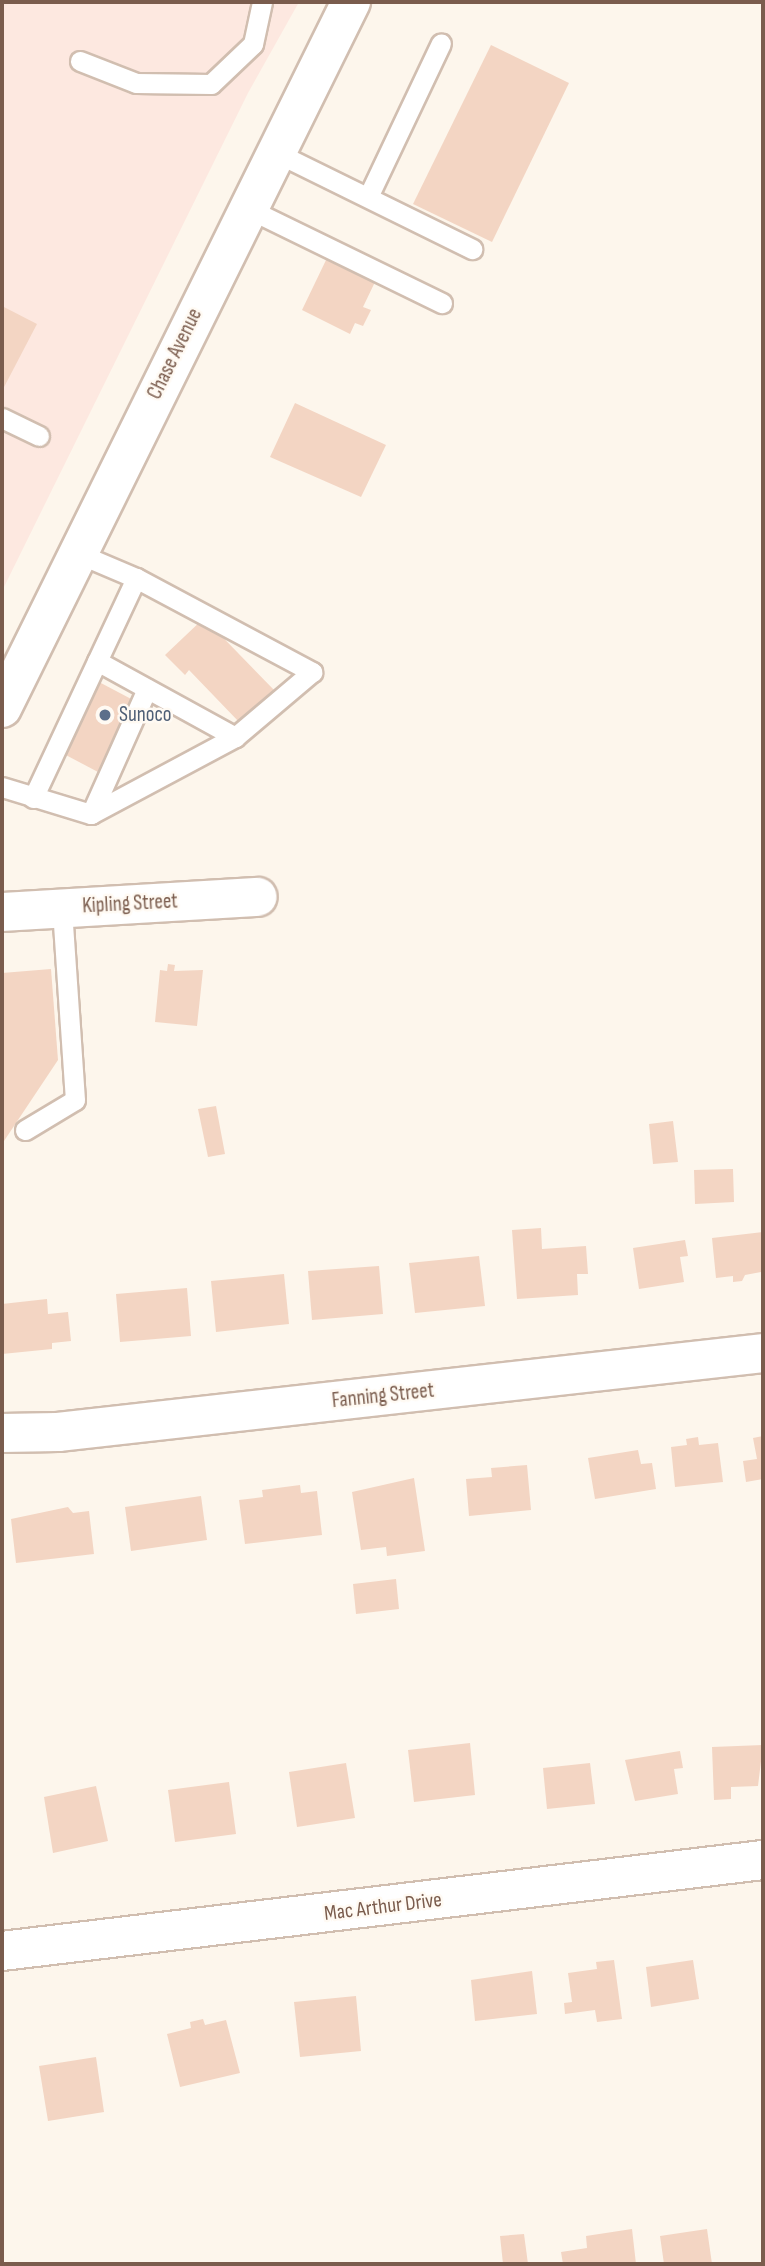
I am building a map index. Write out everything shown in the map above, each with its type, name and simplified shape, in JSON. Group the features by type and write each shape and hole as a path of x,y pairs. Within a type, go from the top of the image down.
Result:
{"street":[{"name":"Chase Avenue","path":"2,708 351,2"},
{"name":"Kipling Street","path":"2,912 258,897"},
{"name":"Fanning Street","path":"2,1433 58,1432 763,1353"},
{"name":"Mac Arthur Drive","path":"2,1951 763,1860"}],"lane":[{"path":"80,61 135,83 211,84 253,44 262,2"},
{"path":"369,197 442,43"},
{"path":"275,152 472,249"},
{"path":"247,208 442,303"},
{"path":"2,418 39,436"},
{"path":"2,787 91,814 235,737 312,672 136,578 77,553"},
{"path":"33,798 71,726 136,578"},
{"path":"97,662 235,737"},
{"path":"91,814 115,750 147,689"},
{"path":"25,1130 75,1100 62,908"}],"shaded area":[{"path":"2,2 299,2 248,93 2,591"}],"building":[{"path":"491,45 569,83 492,242 413,204"},
{"path":"327,258 375,282 363,307 371,310 363,326 355,323 350,334 302,310"},
{"path":"2,306 37,324 2,391"},
{"path":"295,403 386,445 361,497 270,457"},
{"path":"204,618 274,690 240,723 189,670 185,675 165,655"},
{"name":"Sunoco","path":"99,682 135,701 98,772 62,753"},
{"path":"168,964 175,965 174,971 203,970 197,1026 155,1022 160,970 167,971"},
{"path":"51,969 58,1060 2,1144 2,973"},
{"path":"216,1106 225,1154 208,1157 198,1109"},
{"path":"673,1121 678,1162 653,1164 649,1124"},
{"path":"733,1169 734,1202 695,1204 694,1170"},
{"path":"541,1228 542,1249 586,1246 588,1274 577,1274 578,1295 517,1299 512,1230"},
{"path":"763,1232 761,1272 745,1275 742,1281 733,1282 733,1276 716,1278 712,1238"},
{"path":"685,1240 688,1256 680,1257 684,1282 639,1289 633,1248"},
{"path":"479,1256 485,1306 415,1313 409,1263"},
{"path":"379,1266 383,1314 312,1320 308,1271"},
{"path":"284,1274 289,1324 216,1332 211,1281"},
{"path":"187,1288 191,1336 120,1342 116,1294"},
{"path":"47,1299 48,1314 68,1312 71,1341 52,1343 52,1349 2,1354 2,1304"},
{"path":"763,1436 763,1479 746,1482 743,1461 757,1459 753,1438"},
{"path":"698,1437 699,1445 718,1443 723,1482 675,1487 671,1447 687,1445 686,1439"},
{"path":"638,1450 641,1464 652,1463 656,1489 595,1499 588,1458"},
{"path":"527,1465 531,1510 469,1516 466,1479 492,1477 491,1468"},
{"path":"414,1478 425,1551 387,1556 386,1547 361,1550 352,1492"},
{"path":"300,1485 301,1493 317,1491 322,1535 245,1544 239,1500 263,1497 262,1490"},
{"path":"201,1496 207,1540 131,1551 125,1507"},
{"path":"68,1507 73,1513 89,1511 94,1554 16,1563 11,1519"},
{"path":"396,1579 399,1609 356,1614 353,1584"},
{"path":"470,1743 475,1795 414,1802 408,1750"},
{"path":"763,1745 758,1786 731,1787 731,1799 714,1800 712,1747"},
{"path":"680,1751 683,1768 674,1769 678,1794 635,1801 625,1760"},
{"path":"346,1763 355,1818 297,1827 289,1772"},
{"path":"590,1763 595,1804 547,1809 543,1768"},
{"path":"229,1782 236,1834 175,1842 168,1790"},
{"path":"96,1786 108,1841 53,1853 44,1797"},
{"path":"614,1960 622,2019 597,2022 595,2010 565,2014 564,2003 572,2002 568,1973 597,1969 596,1962"},
{"path":"693,1960 699,1999 651,2007 646,1967"},
{"path":"532,1971 537,2014 475,2021 471,1980"},
{"path":"356,1996 361,2051 300,2057 294,2002"},
{"path":"203,2019 205,2025 226,2020 240,2073 180,2087 167,2034 191,2028 190,2022"},
{"path":"96,2057 104,2112 48,2121 39,2066"},
{"path":"632,2229 636,2264 563,2264 561,2252 587,2248 586,2236"},
{"path":"707,2229 712,2264 664,2264 660,2236"},
{"path":"524,2234 528,2264 503,2264 500,2236"}],"place":[{"name":"Sunoco","path":"105,715"}]}
